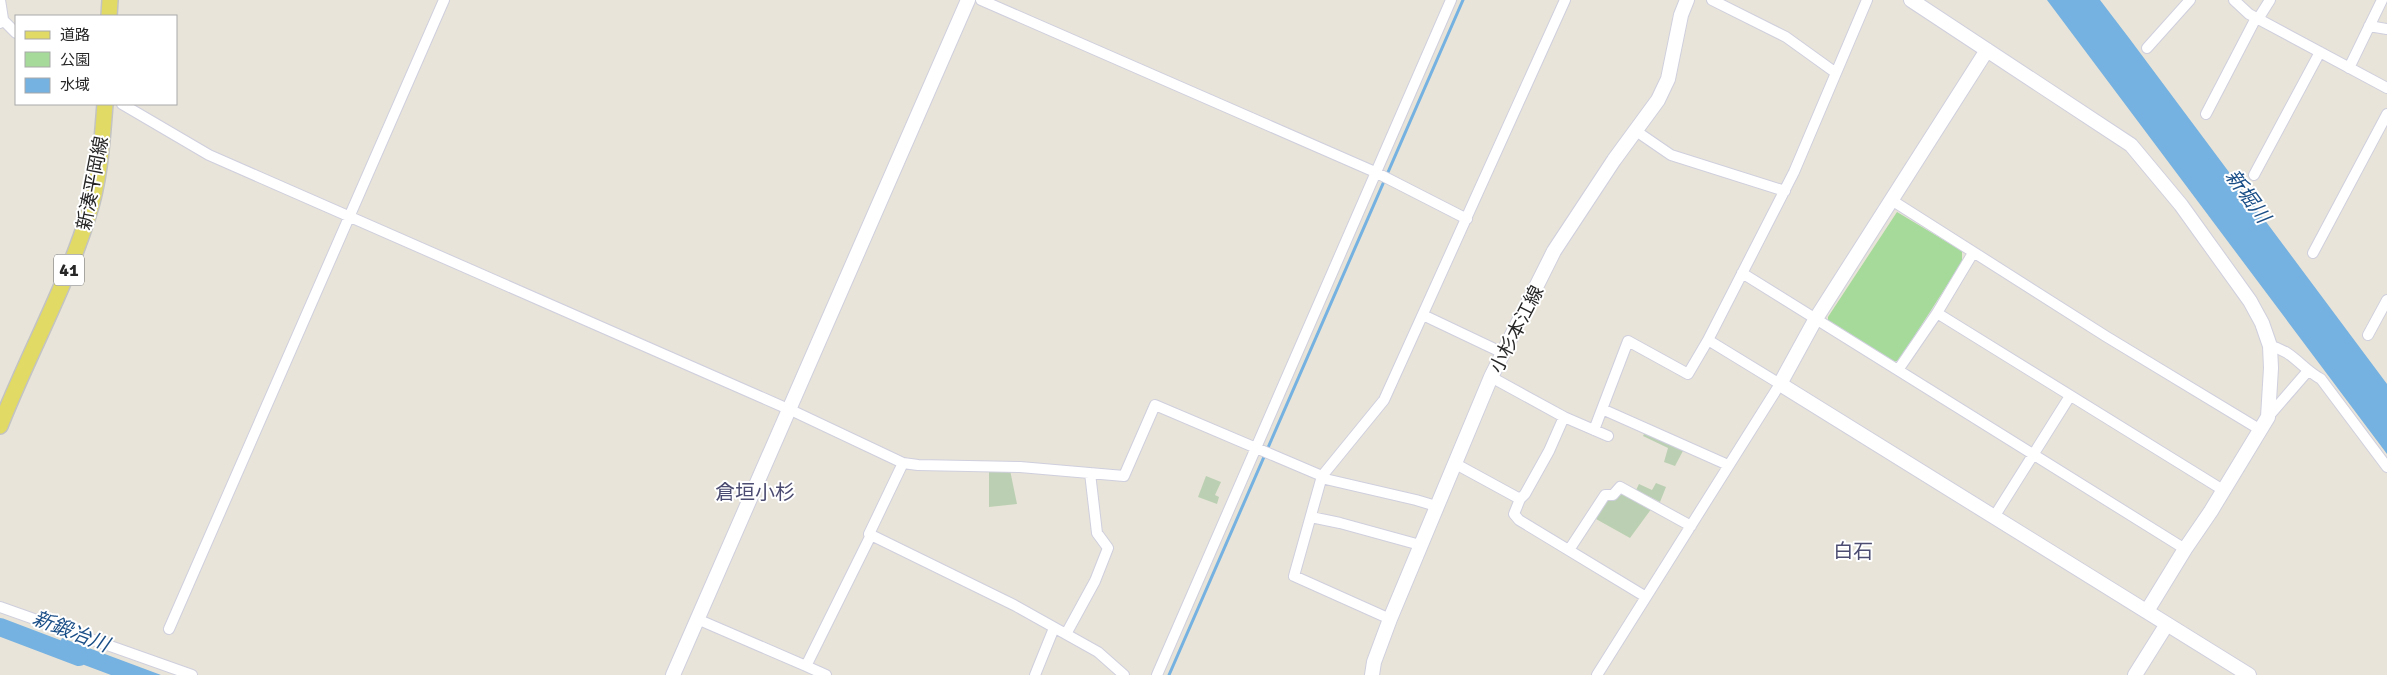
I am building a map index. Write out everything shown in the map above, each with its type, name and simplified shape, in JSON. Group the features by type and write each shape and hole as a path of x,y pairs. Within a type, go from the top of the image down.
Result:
{"main road":[{"path":"109,15 110,0"},
{"name":"新湊平岡線","path":"0,426 55,304 89,214 99,165 106,105"}],"street":[{"path":"0,0 1,20 15,32"},
{"path":"169,629 444,0"},
{"path":"673,675 968,0"},
{"path":"981,0 1375,172 1468,219"},
{"path":"1157,675 1451,0"},
{"path":"1390,619 1294,576 1322,477 1384,400 1468,219 1565,0"},
{"name":"小杉本江線","path":"1372,675 1374,662 1390,619 1491,377 1554,251 1658,100 1668,79 1680,15 1687,0"},
{"path":"1712,0 1786,36 1836,73"},
{"path":"1594,430 1628,341 1688,374 1708,340 1785,191 1867,0"},
{"path":"1911,0 2131,146 2181,205 2250,301 2262,322 2270,346 2271,368 2268,417"},
{"path":"2147,48 2190,0"},
{"path":"2234,0 2257,18 2387,88"},
{"path":"2206,114 2257,18 2270,0"},
{"path":"2349,68 2382,0"},
{"path":"2369,26 2387,29"},
{"path":"1597,675 1780,384 1815,320 1987,50"},
{"path":"2254,175 2320,52"},
{"path":"124,105 208,156 788,410 903,463 1020,467 1124,476 1155,405 1322,477 1436,506"},
{"path":"2312,253 2387,114"},
{"path":"1636,131 1671,155 1785,191"},
{"path":"1892,201 2259,429"},
{"path":"1898,370 1937,313 1973,252"},
{"path":"1742,273 2185,548"},
{"path":"2368,335 2387,302"},
{"path":"1937,313 2223,490"},
{"path":"1423,315 1503,353"},
{"path":"1708,340 2248,675"},
{"path":"2270,346 2280,348 2294,356 2307,372 2321,379 2387,467"},
{"path":"2147,611 2185,548 2212,512 2259,429 2307,372"},
{"path":"1491,377 1564,417 1608,436"},
{"path":"1994,517 2070,396"},
{"path":"1602,409 1728,465"},
{"path":"1564,417 1525,494 1520,499 1514,514 1519,520 1646,597"},
{"path":"806,666 871,534 903,463"},
{"path":"1454,463 1520,499"},
{"path":"1066,634 1095,581 1108,548 1098,533 1090,474"},
{"path":"1569,550 1605,495 1612,495 1620,487 1691,526"},
{"path":"1311,517 1420,545"},
{"path":"871,534 1014,605 1098,652 1124,675"},
{"path":"0,607 192,675"},
{"path":"697,619 826,675"},
{"path":"2135,675 2167,624"},
{"path":"1035,675 1054,628"}],"green space":[{"path":"1897,212 1962,251 1962,262 1899,360 1894,362 1828,321 1828,317"},
{"path":"1645,432 1684,449 1675,466 1664,462 1668,448 1643,436"},
{"path":"989,470 1010,470 1017,504 989,507"},
{"path":"1206,476 1221,482 1215,495 1219,497 1217,504 1198,497"},
{"path":"1656,483 1666,487 1660,502 1636,490 1639,484 1652,490"},
{"path":"1620,491 1652,508 1630,538 1596,519 1606,498 1614,500"}],"water":[{"path":"2047,0 2100,0 2129,38 2387,384 2387,454"},
{"path":"62,638 161,675 111,675 55,654"}],"waterway":[{"path":"1169,675 1463,0"},
{"name":"新鍛冶川","path":"0,627 79,657"}],"district":[{"name":"倉垣小杉","path":"755,492"},
{"name":"白石","path":"1853,551"}],"water label":[{"name":"新堀川","path":"2248,196"}]}
